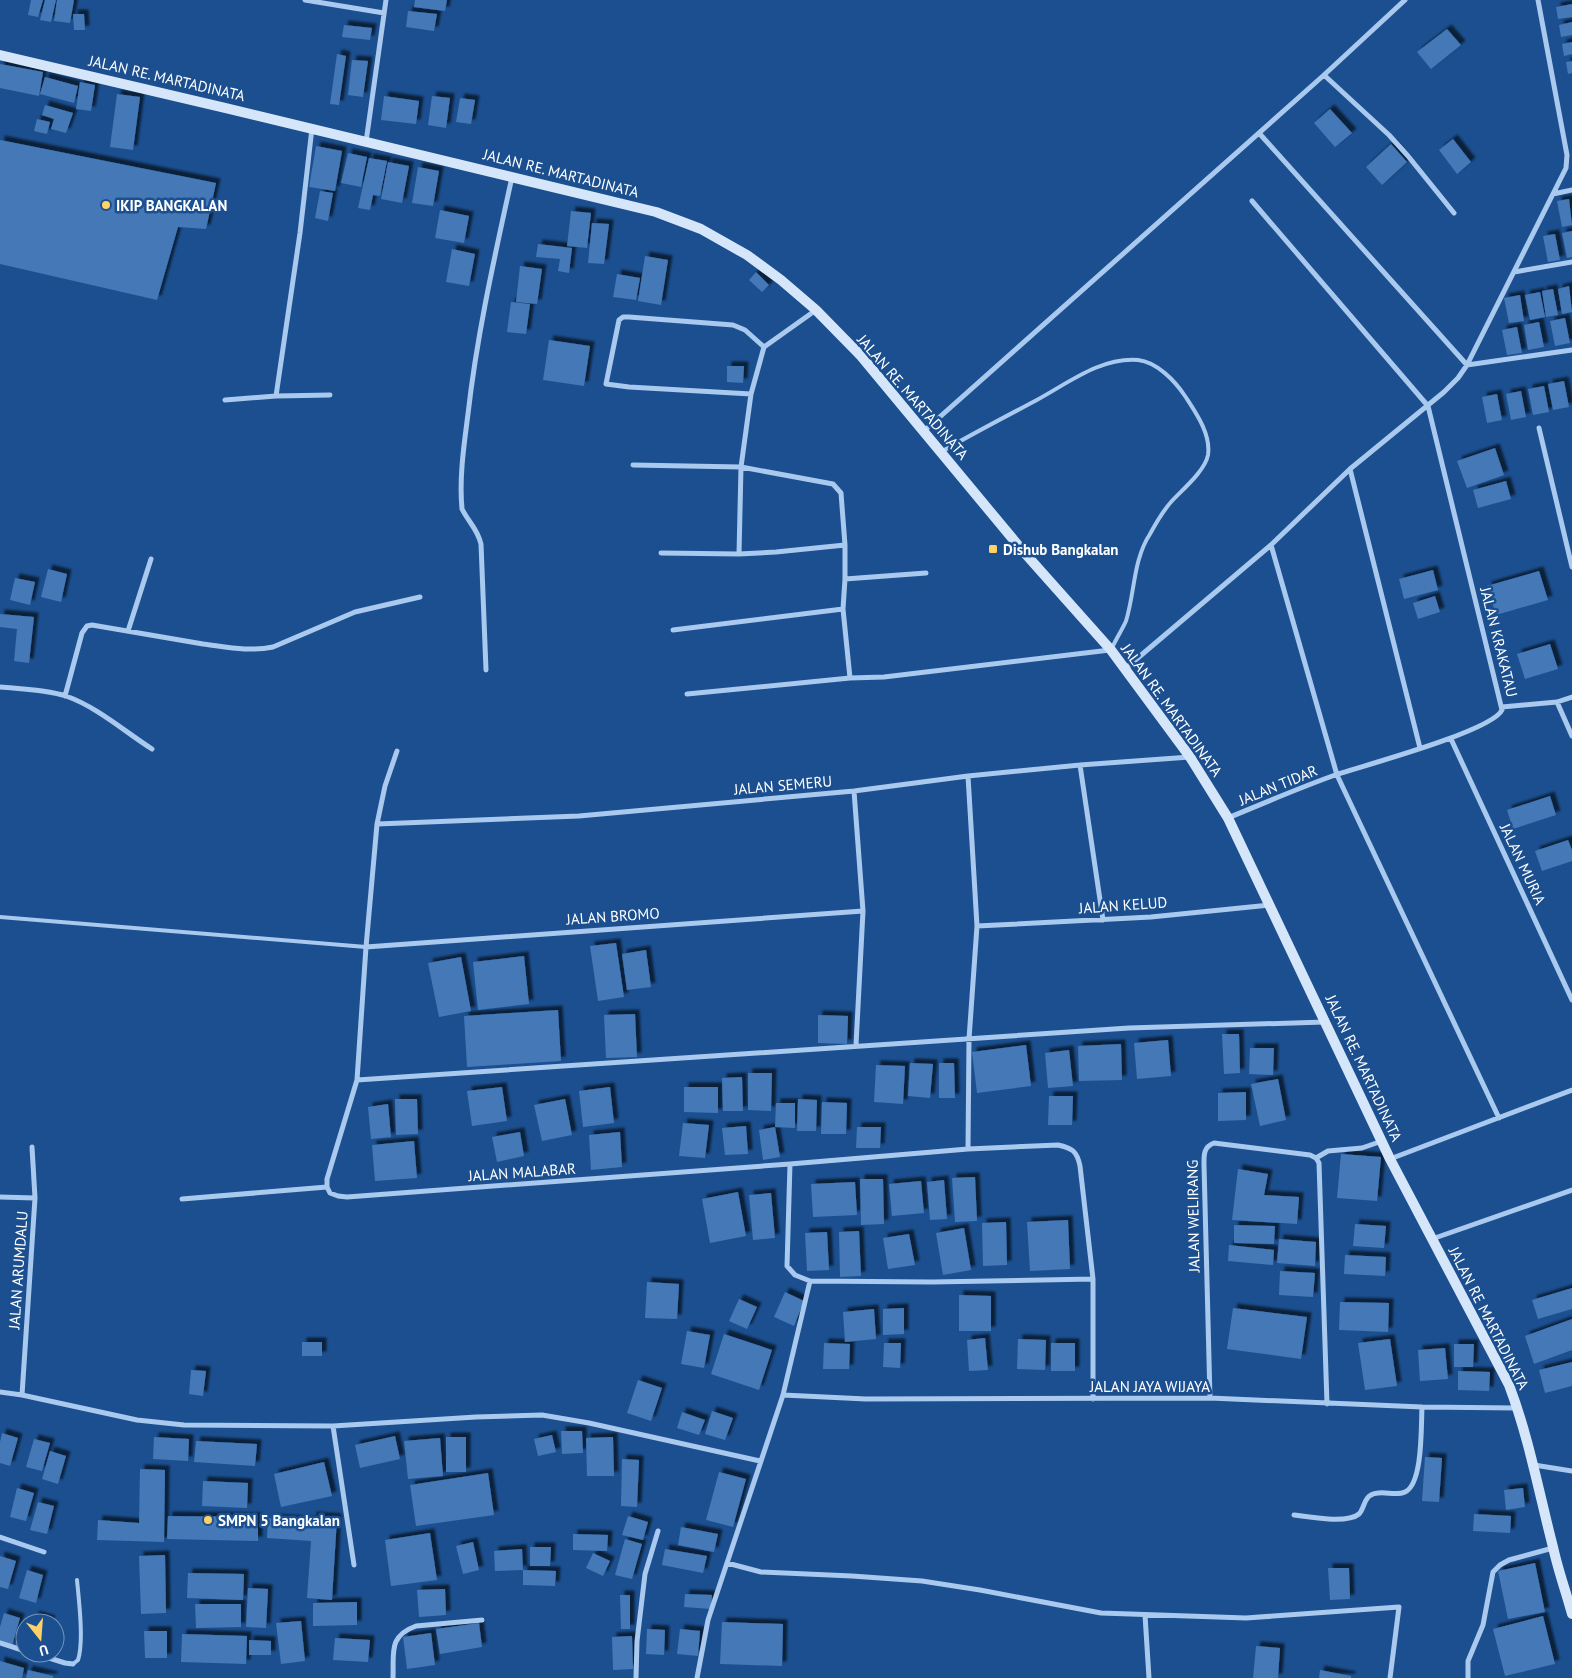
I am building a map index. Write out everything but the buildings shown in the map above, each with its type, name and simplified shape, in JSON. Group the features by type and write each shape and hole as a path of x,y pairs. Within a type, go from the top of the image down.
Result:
{"main road":[{"name":"JALAN RE. MARTADINATA","path":"0,55 312,127 366,142 656,212 701,229 747,255 780,280 816,310 861,356 1022,550 1126,668 1190,757 1228,818 1390,1159 1431,1239"},
{"name":"JALAN RE MARTADINATA","path":"1431,1239 1508,1385 1517,1408 1572,1614"}],"street":[{"path":"305,0 384,13"},
{"path":"366,142 386,0"},
{"path":"924,431 1324,75 1404,0"},
{"path":"1126,668 1271,545 1350,469 1428,406 1458,378 1467,365 1566,168 1567,155 1538,0"},
{"path":"1324,75 1401,149 1454,213"},
{"path":"276,396 300,233 312,127"},
{"path":"1258,133 1467,365"},
{"path":"486,670 481,544 478,531 462,509 463,455 472,381 494,257 512,177"},
{"path":"1553,194 1572,190"},
{"path":"1252,201 1428,406"},
{"path":"1514,272 1572,262"},
{"path":"739,554 741,467 751,394 764,347 816,310"},
{"path":"751,394 606,384 619,320 623,317 629,317 733,326 745,330 764,347"},
{"path":"1467,365 1572,350"},
{"path":"225,400 276,396 330,395"},
{"name":"JALAN KRAKATAU","path":"1337,775 1451,739 1493,719 1500,714 1502,707 1428,406"},
{"path":"1539,428 1572,567"},
{"path":"633,465 741,467 836,486 841,493 845,545 843,609 850,678"},
{"path":"1350,469 1420,748"},
{"path":"661,553 739,554 845,545"},
{"path":"1271,545 1337,775 1499,1118"},
{"path":"128,631 151,560"},
{"path":"845,579 926,573"},
{"path":"65,696 77,648 84,629 92,625 245,650 260,650 273,647 355,612 420,597"},
{"path":"673,630 843,609"},
{"path":"687,694 850,678 884,677 1111,650"},
{"path":"0,687 45,691 65,696 92,708 152,749"},
{"path":"1502,707 1557,702 1572,697"},
{"path":"1557,702 1572,736"},
{"name":"JALAN MURIA","path":"1451,739 1572,1000"},
{"path":"182,1199 327,1187 327,1179 336,1145 357,1080 377,824 385,786 397,751"},
{"name":"JALAN SEMERU","path":"377,824 579,816 854,791 968,776 1080,765 1190,757"},
{"path":"1080,765 1103,920"},
{"name":"JALAN TIDAR","path":"1228,818 1337,775"},
{"path":"968,776 977,926 969,1039 968,1149"},
{"path":"854,791 863,911 856,1046"},
{"name":"JALAN KELUD","path":"977,926 1151,917 1270,905"},
{"name":"JALAN BROMO","path":"366,947 863,911"},
{"path":"357,1080 1129,1028 1325,1022"},
{"path":"1390,1159 1572,1090"},
{"path":"1327,1404 1319,1163 1316,1158 1328,1151 1362,1148 1382,1141"},
{"name":"JALAN WELIRANG","path":"1210,1398 1204,1165 1206,1149 1214,1143 1310,1155 1316,1158"},
{"name":"JALAN MALABAR","path":"327,1187 330,1193 347,1197 968,1149 1058,1145 1072,1148 1075,1151 1080,1166 1093,1279"},
{"name":"JALAN ARUMDALU","path":"22,1395 35,1198 32,1147"},
{"path":"790,1164 787,1266 794,1275 810,1281 932,1282 1093,1279 1092,1398"},
{"path":"1431,1239 1572,1190"},
{"path":"0,1197 35,1198"},
{"path":"697,1678 708,1620 783,1395 810,1281"},
{"path":"0,1392 137,1420 184,1425 333,1426 476,1417 542,1416 589,1423 760,1462"},
{"name":"JALAN JAYA WIJAYA","path":"783,1395 866,1399 1210,1398 1327,1404 1517,1408"},
{"path":"1294,1515 1323,1519 1353,1517 1360,1513 1368,1497 1372,1494 1402,1494 1409,1490 1414,1483 1418,1469 1422,1407"},
{"path":"333,1426 354,1565"},
{"path":"1534,1466 1572,1472"},
{"path":"636,1678 639,1623 645,1574 658,1531"},
{"path":"0,1537 44,1552"},
{"path":"1468,1678 1468,1661 1483,1625 1493,1572 1509,1560 1553,1548"},
{"path":"726,1563 761,1572 922,1581 1101,1613 1246,1618 1399,1607 1390,1678"},
{"path":"1145,1615 1149,1678"},
{"path":"393,1678 394,1646 398,1635 407,1629 416,1626 482,1620"},
{"path":"0,1643 15,1648"},
{"path":"65,1663 74,1664"}],"lane":[{"path":"941,452 1096,367 1120,360 1141,360 1162,370 1181,390 1206,435 1208,452 1206,459 1182,492 1170,503 1143,546 1138,560 1125,622 1111,650"},
{"path":"0,917 366,947"},
{"path":"74,1664 79,1658 80,1651 80,1608 77,1580"}],"place":[{"name":"IKIP BANGKALAN","path":"106,205"},
{"name":"Dishub Bangkalan","path":"993,549"},
{"name":"SMPN 5 Bangkalan","path":"208,1520"}]}
